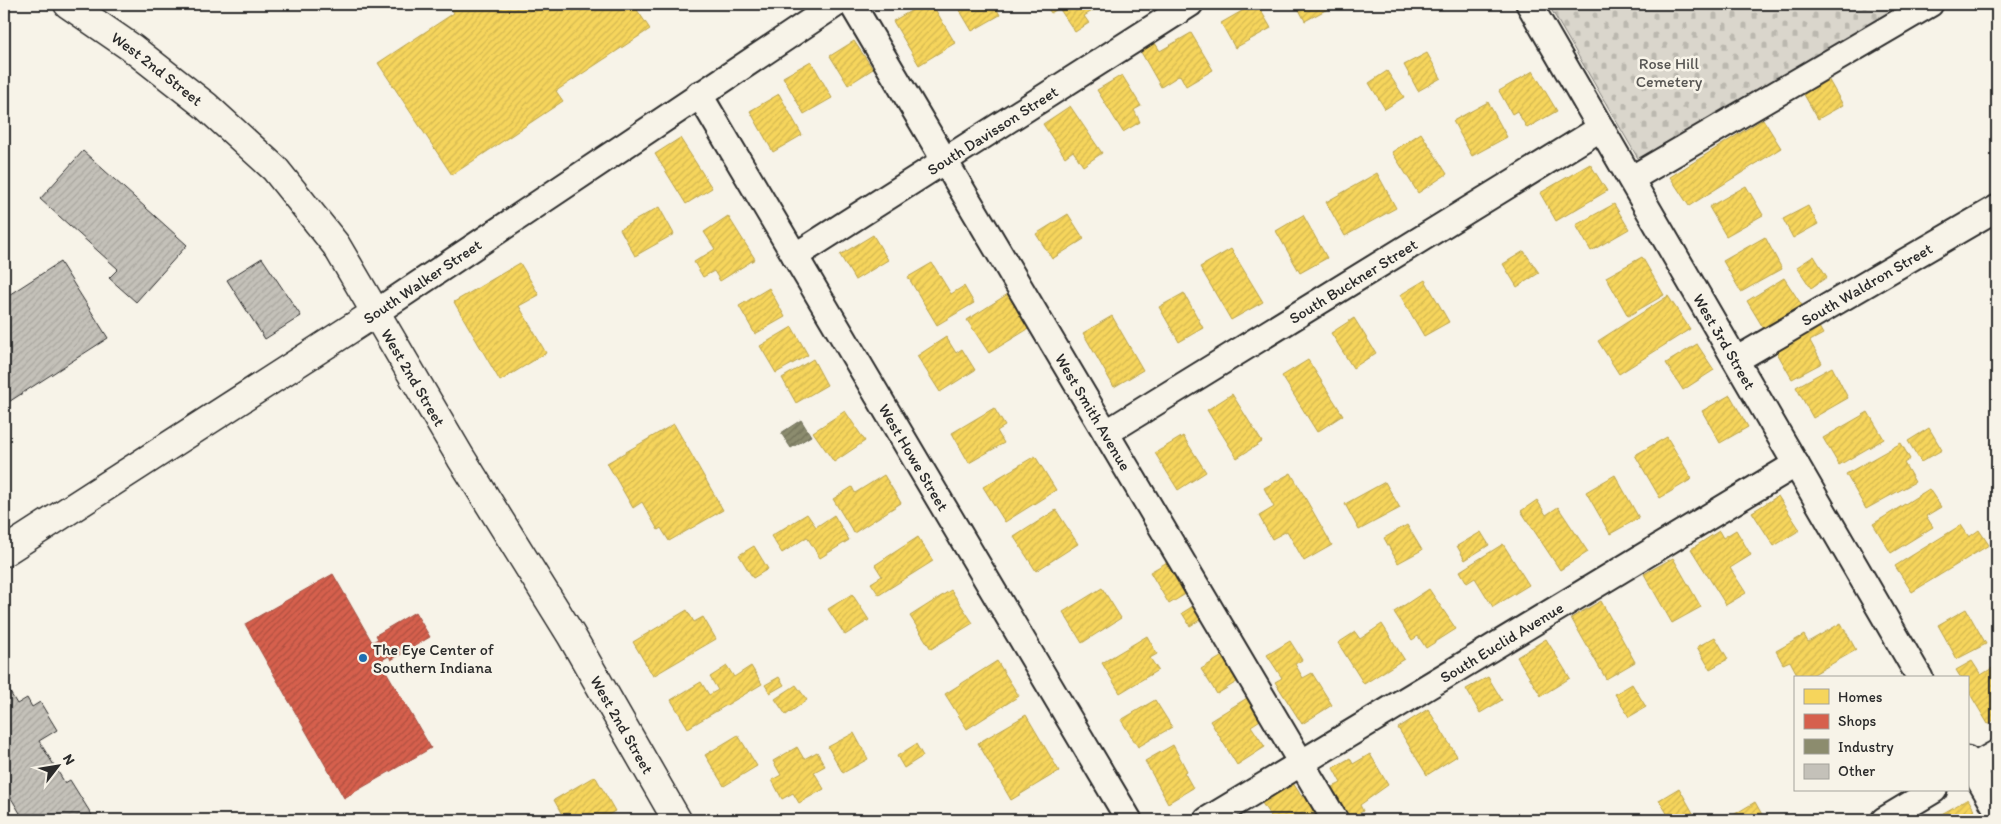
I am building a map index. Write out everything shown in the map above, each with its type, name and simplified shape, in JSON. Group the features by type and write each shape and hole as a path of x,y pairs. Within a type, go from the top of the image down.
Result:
{"main road":[{"name":"West 2nd Street","path":"68,4 132,48 206,106 275,170 336,245 375,313 571,635 677,820"},
{"name":"South Walker Street","path":"4,552 375,313"}],"street":[{"name":"South Walker Street","path":"375,313 699,94 836,4"},
{"name":"West Smith Avenue","path":"852,4 1335,820"},
{"name":"South Davisson Street","path":"795,256 1190,4"},
{"name":"West 3rd Street","path":"1529,4 1919,676"},
{"path":"1631,179 1930,4"},
{"name":"West Howe Street","path":"699,94 1129,820"},
{"name":"South Buckner Street","path":"1106,433 1601,128"},
{"name":"South Waldron Street","path":"1736,360 1997,208"},
{"name":"South Euclid Avenue","path":"1207,820 1796,464"},
{"path":"1997,753 1969,766 1997,810"},
{"path":"1884,820 1931,792"}],"green space":[{"name":"Rose Hill Cemetery","path":"1548,4 1921,4 1643,167"}],"building: Homes":[{"path":"448,4 633,4 650,29 556,91 563,101 452,175 378,63 454,13"},
{"path":"923,4 932,4 955,43 919,65 893,21"},
{"path":"956,4 994,4 1000,15 972,31"},
{"path":"1045,4 1094,4 1097,8 1084,16 1089,23 1075,32 1059,8 1051,13"},
{"path":"1257,4 1271,28 1235,48 1221,23"},
{"path":"1296,4 1332,4 1333,6 1305,21"},
{"path":"1191,33 1213,70 1186,86 1180,75 1161,87 1141,52 1155,43 1160,51"},
{"path":"854,41 873,69 848,85 830,56"},
{"path":"1427,53 1441,78 1418,91 1404,65"},
{"path":"811,61 832,98 804,114 783,77"},
{"path":"1387,71 1404,97 1385,109 1369,83"},
{"path":"1533,71 1557,111 1527,128 1517,111 1512,114 1499,91"},
{"path":"1122,75 1141,106 1134,110 1140,122 1123,132 1097,90"},
{"path":"1827,77 1843,105 1818,119 1802,91"},
{"path":"779,94 802,135 773,152 750,111"},
{"path":"1488,102 1507,137 1472,156 1453,121"},
{"path":"1070,106 1102,153 1083,166 1073,151 1065,157 1043,124"},
{"path":"1763,119 1781,148 1689,206 1670,177"},
{"path":"1421,133 1447,174 1418,193 1392,152"},
{"path":"680,138 712,188 686,204 655,154"},
{"path":"1590,164 1607,191 1556,221 1540,193"},
{"path":"1377,173 1396,208 1345,236 1326,202"},
{"path":"1746,186 1763,215 1726,236 1709,207"},
{"path":"1614,204 1629,229 1591,251 1576,225"},
{"path":"1808,206 1818,224 1793,238 1783,219"},
{"path":"659,207 674,234 635,256 620,229"},
{"path":"1068,214 1084,239 1052,259 1036,234"},
{"path":"1303,215 1327,258 1300,273 1276,231"},
{"path":"728,216 755,259 720,281 714,271 703,277 694,262 715,249 704,232"},
{"path":"873,235 888,260 855,280 840,255"},
{"path":"1765,237 1782,269 1741,292 1723,261"},
{"path":"1231,249 1263,302 1231,320 1200,267"},
{"path":"1524,251 1539,273 1517,287 1503,264"},
{"path":"1814,256 1827,277 1811,288 1797,267"},
{"path":"1642,257 1664,295 1628,316 1606,277"},
{"path":"520,263 539,295 519,306 546,353 500,381 454,302"},
{"path":"932,263 951,294 964,286 974,303 937,325 908,277"},
{"path":"1784,278 1805,310 1767,334 1747,301"},
{"path":"1425,280 1449,322 1424,336 1400,295"},
{"path":"769,288 785,317 755,334 739,306"},
{"path":"1011,292 1033,326 989,353 967,320"},
{"path":"1184,293 1203,328 1179,342 1159,307"},
{"path":"1668,296 1690,329 1619,374 1598,341"},
{"path":"1112,316 1143,370 1114,387 1083,333"},
{"path":"1354,318 1376,353 1353,368 1331,333"},
{"path":"1815,320 1823,334 1810,341 1822,363 1792,379 1772,344"},
{"path":"792,327 808,355 776,373 760,346"},
{"path":"946,337 956,353 962,349 975,370 940,392 917,356"},
{"path":"1697,344 1714,370 1683,390 1666,363"},
{"path":"813,359 827,385 796,403 782,378"},
{"path":"1308,360 1343,415 1317,432 1282,376"},
{"path":"1832,367 1848,398 1813,418 1796,387"},
{"path":"1232,394 1262,442 1237,458 1207,410"},
{"path":"1730,395 1748,427 1720,443 1702,411"},
{"path":"994,408 1005,426 997,431 1004,443 969,463 952,433"},
{"path":"845,411 865,441 834,462 813,432"},
{"path":"1868,412 1884,439 1839,465 1823,438"},
{"path":"674,424 723,510 669,541 661,528 658,530 642,502 633,508 607,463"},
{"path":"1929,428 1942,450 1921,462 1908,441"},
{"path":"1183,436 1206,472 1178,490 1155,453"},
{"path":"1667,437 1692,479 1660,498 1635,455"},
{"path":"1901,443 1910,459 1904,463 1915,482 1866,509 1846,474"},
{"path":"1035,456 1056,490 1005,522 983,487"},
{"path":"1291,473 1332,545 1304,561 1287,531 1272,539 1259,516 1274,507 1264,488"},
{"path":"884,475 901,503 854,533 833,499 852,487 855,493"},
{"path":"1615,475 1639,518 1610,534 1586,492"},
{"path":"1385,482 1400,508 1359,530 1345,504"},
{"path":"1929,489 1941,507 1926,516 1933,527 1891,553 1873,524"},
{"path":"1778,496 1800,530 1774,546 1752,512"},
{"path":"1537,500 1546,515 1558,507 1588,552 1560,570 1521,511"},
{"path":"1056,510 1078,544 1036,571 1014,537"},
{"path":"807,514 816,527 834,515 849,540 820,558 807,537 782,553 771,536"},
{"path":"1407,525 1422,550 1398,563 1384,538"},
{"path":"1961,525 1969,537 1979,530 1989,545 1912,592 1895,566"},
{"path":"1736,530 1751,555 1730,568 1746,593 1726,605 1691,549 1719,531 1723,538"},
{"path":"1481,532 1489,545 1465,560 1457,546"},
{"path":"918,537 933,561 879,595 871,583 882,576 875,565"},
{"path":"1503,544 1529,585 1493,607 1475,578 1467,583 1460,571"},
{"path":"754,546 768,569 753,578 739,555"},
{"path":"1176,557 1194,589 1169,604 1150,572"},
{"path":"1673,558 1701,607 1672,623 1644,574"},
{"path":"1102,588 1121,618 1082,643 1063,612"},
{"path":"1429,589 1456,629 1426,648 1418,636 1412,640 1394,612"},
{"path":"951,590 973,623 931,649 910,616"},
{"path":"852,594 869,620 845,635 828,609"},
{"path":"1601,601 1635,662 1606,679 1571,618"},
{"path":"1198,603 1206,616 1190,626 1182,613"},
{"path":"1966,609 1986,644 1957,659 1938,625"},
{"path":"687,610 694,622 703,617 716,639 653,676 633,642"},
{"path":"1841,623 1856,650 1810,676 1798,676 1790,661 1783,664 1776,651 1804,635 1808,642"},
{"path":"1382,624 1404,659 1364,684 1338,643 1355,632 1360,639"},
{"path":"1147,636 1157,654 1150,658 1158,670 1120,693 1102,663"},
{"path":"1715,637 1728,659 1710,669 1697,647"},
{"path":"1546,639 1570,678 1541,696 1517,657"},
{"path":"1290,641 1302,660 1295,664 1303,678 1312,673 1332,705 1302,724 1275,682 1282,678 1267,655"},
{"path":"1224,655 1240,680 1217,694 1201,669"},
{"path":"997,661 1019,696 967,729 945,694"},
{"path":"1972,661 1981,675 1994,667 1997,673 1997,718 1988,724 1968,691 1968,676 1960,676 1956,670"},
{"path":"727,666 734,677 751,666 762,684 688,728 671,700 701,682 709,695 718,690 710,677"},
{"path":"779,677 784,685 770,693 765,685"},
{"path":"1488,677 1502,700 1480,713 1466,689"},
{"path":"1632,684 1646,707 1629,717 1615,694"},
{"path":"796,685 807,700 786,715 775,699"},
{"path":"1255,693 1268,715 1251,726 1265,747 1237,765 1210,721"},
{"path":"1155,700 1172,727 1138,747 1121,720"},
{"path":"1428,709 1457,756 1427,775 1398,728"},
{"path":"1026,715 1059,771 1011,800 978,743"},
{"path":"854,733 868,759 843,773 828,747"},
{"path":"738,735 757,766 724,786 705,755"},
{"path":"916,744 923,756 904,768 897,756"},
{"path":"1173,745 1187,771 1184,772 1193,788 1168,803 1145,761"},
{"path":"797,747 804,759 817,752 825,766 814,772 824,789 799,803 793,793 782,799 772,780 781,775 773,761"},
{"path":"1370,754 1388,785 1360,805 1363,811 1350,819 1331,788 1341,783 1333,768 1350,758 1353,764"},
{"path":"595,776 615,811 600,820 565,820 554,800"},
{"path":"1293,783 1302,797 1315,789 1329,820 1273,820 1262,803"},
{"path":"1679,788 1697,820 1671,820 1659,800"},
{"path":"1968,799 1980,820 1931,820"},
{"path":"1755,802 1765,820 1725,820"}],"building: Shops":[{"path":"333,574 372,642 378,639 376,635 415,612 430,637 391,660 389,656 380,661 431,748 344,798 245,624"}],"building: Industry":[{"path":"801,420 811,436 791,448 781,433"}],"building: Other":[{"path":"83,151 187,245 136,302 109,278 118,269 40,199"},
{"path":"262,258 301,316 265,339 227,280"},
{"path":"60,262 108,338 4,405 4,298"},
{"path":"8,689 17,704 27,698 32,707 40,702 57,730 39,741 65,783 70,780 95,820 24,820 4,786 4,691"}],"place":[{"name":"The Eye Center of Southern Indiana","path":"363,658"}]}
